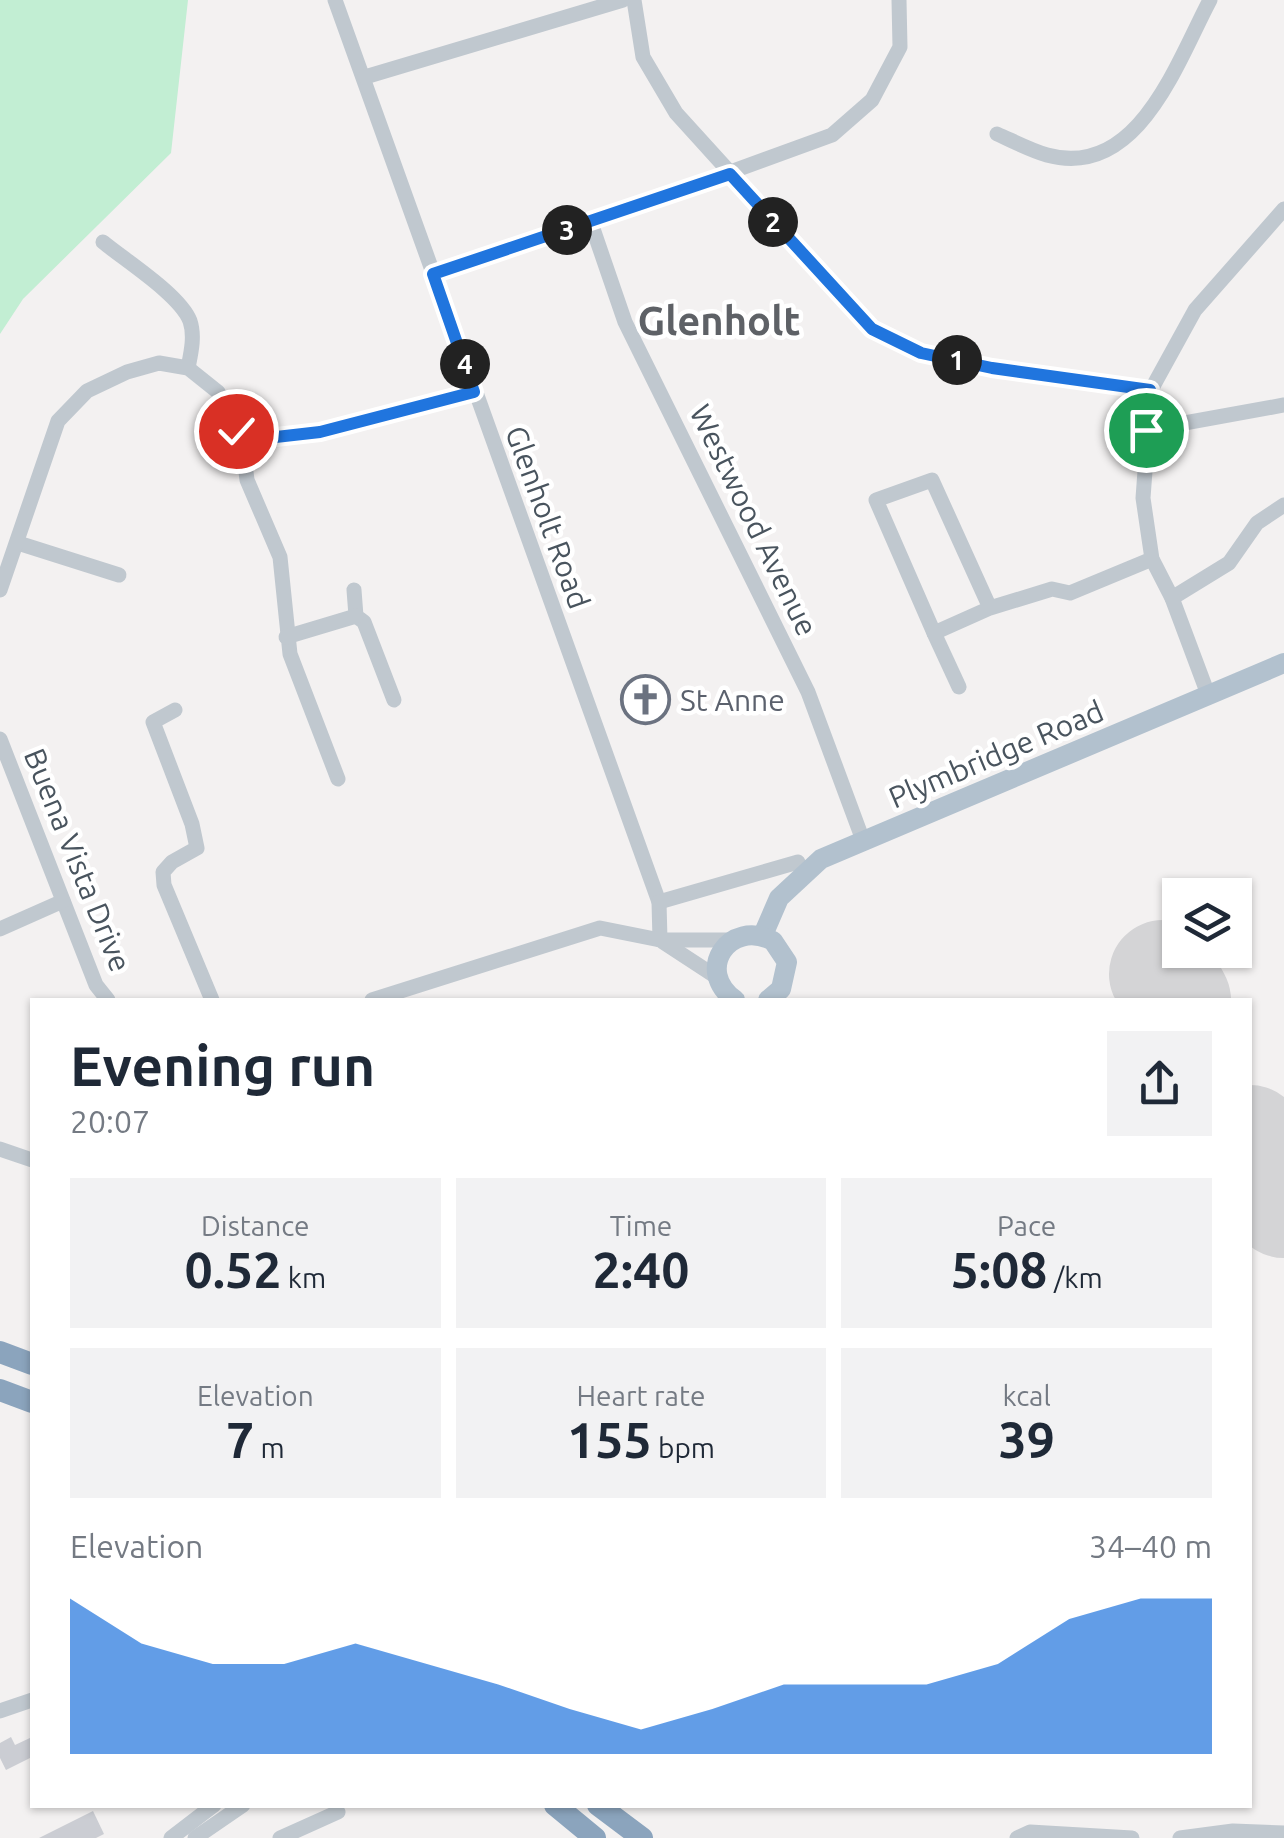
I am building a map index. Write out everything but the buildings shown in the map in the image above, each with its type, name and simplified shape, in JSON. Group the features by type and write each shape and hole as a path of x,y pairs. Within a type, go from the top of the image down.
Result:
{"highway":[{"path":"0,1352 30,1363"},
{"path":"2,1396 30,1402"},
{"path":"559,1808 595,1838"},
{"path":"602,1808 642,1838"}],"main road":[{"name":"Plymbridge Road","path":"762,935 779,898 822,860 1284,662"},
{"path":"725,992 721,952 732,940 762,935 782,950 786,962 781,989 770,998"}],"street":[{"name":"Glenholt Road","path":"335,0 659,902 660,940"},
{"path":"365,77 623,0"},
{"path":"634,0 643,57 676,112 872,329 921,353 992,368 1150,390"},
{"path":"433,274 591,223 832,135 872,100 900,48 899,0"},
{"path":"997,134 1050,156 1096,155 1124,142 1159,97 1210,0"},
{"path":"1209,697 1172,598 1152,559 1143,498 1150,390 1194,310 1284,210"},
{"name":"Westwood Avenue","path":"591,223 625,322 808,692 864,843"},
{"path":"104,242 180,305 190,322 188,368"},
{"path":"0,590 58,421 71,404 127,372 159,363 188,368 218,392 236,431 250,440 320,432 474,392"},
{"path":"1146,430 1284,405"},
{"path":"250,440 244,456 247,480 280,557 286,637 338,780"},
{"path":"959,687 876,500 932,480 990,608"},
{"path":"1172,598 1229,563 1257,523 1284,505"},
{"path":"18,543 119,575"},
{"path":"934,633 990,608 1052,589 1070,593 1152,559"},
{"path":"354,590 356,616 364,622 394,700"},
{"path":"286,637 356,616"},
{"path":"175,710 153,722 192,824 197,848 162,872 164,886 211,998"},
{"name":"Buena Vista Drive","path":"0,739 96,985 106,998"},
{"path":"659,902 798,862"},
{"path":"0,930 63,902"},
{"path":"378,998 600,928 660,940 732,940"},
{"path":"660,940 725,992"},
{"path":"0,1150 30,1159"},
{"path":"0,1710 30,1701"},
{"path":"171,1838 210,1808"},
{"path":"195,1838 240,1808"},
{"path":"280,1838 338,1812"},
{"path":"1180,1838 1233,1831 1284,1833"},
{"path":"1017,1838 1030,1832 1132,1838"}],"green space":[{"path":"0,0 188,0 171,153 23,299 0,334"}],"runway":[{"path":"1163,974 1176,998"},
{"path":"1252,1143 1284,1204"}],"place":[{"name":"St Anne","path":"645,700"}],"district":[{"name":"Glenholt","path":"719,320"}],"route":[{"path":"236,431 250,440 320,432 474,392 433,274 730,174 872,329 921,353 992,368 1150,390 1146,430"}]}
